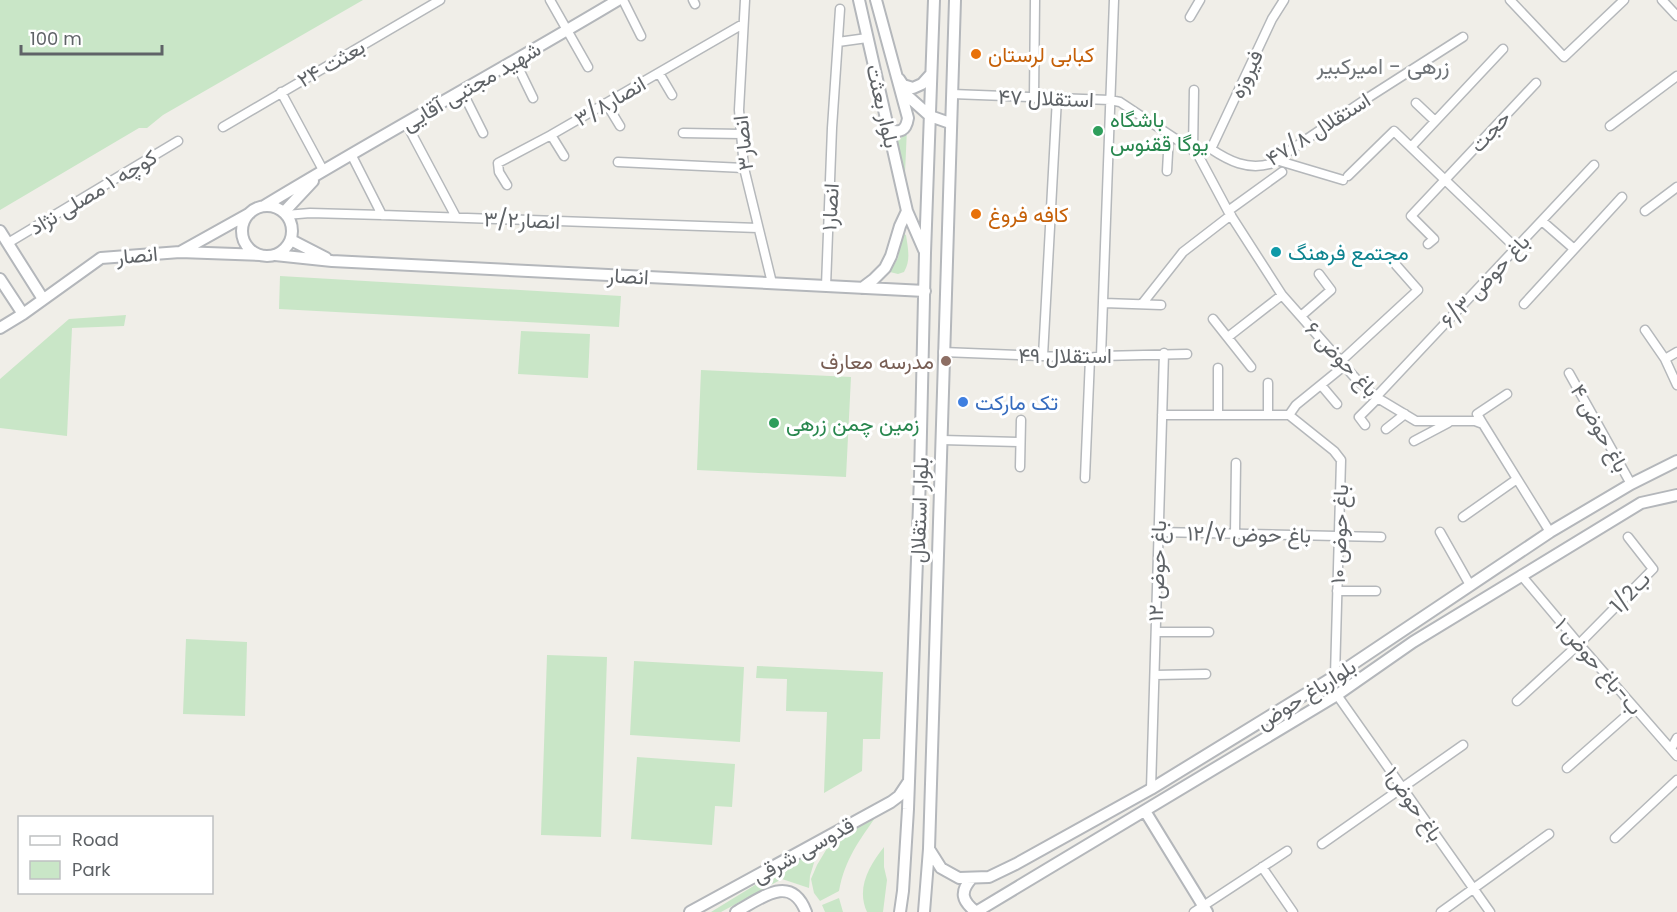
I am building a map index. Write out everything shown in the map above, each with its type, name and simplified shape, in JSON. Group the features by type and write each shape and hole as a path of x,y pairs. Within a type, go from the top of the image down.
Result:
{"main road":[{"name":"شهید مجتبی آقایی","path":"264,206 618,0"},
{"name":"بلوار بعثت","path":"859,0 907,211 925,253"},
{"name":"بلوار بعثت","path":"876,0 908,118 903,129 896,132 888,130"},
{"name":"بلوار استقلال","path":"900,912 909,781 934,0"},
{"name":"بلوار استقلال","path":"924,912 929,849 955,0"},
{"path":"895,73 903,85 913,88 922,84 932,74"},
{"path":"901,90 930,116 950,123"},
{"name":"شهید مجتبی آقایی","path":"285,213 324,170"},
{"path":"180,252 257,208 264,206 278,208 285,213 292,229 291,240 282,252 275,255 260,255 246,244 243,228 250,213"},
{"path":"862,288 885,268 907,211"},
{"path":"0,231 43,298"},
{"name":"انصار","path":"291,240 332,261"},
{"name":"انصار","path":"0,328 101,258 180,252 260,255"},
{"name":"انصار","path":"275,255 332,261 925,291"},
{"path":"0,279 23,314"},
{"name":"بلوارباغ حوض","path":"929,849 941,868 959,878 989,877 1017,864 1151,789 1335,676 1550,532 1631,484 1677,461"},
{"path":"920,477 940,477"},
{"name":"بلوارباغ حوض","path":"981,911 1337,695 1406,647 1641,503 1677,495"},
{"path":"1396,634 1406,647"},
{"name":"قدوسی شرقی","path":"690,912 891,802 899,796 909,781"},
{"path":"1145,811 1202,910"},
{"path":"1046,847 1055,864"},
{"path":"972,878 965,885 963,895 967,905 981,911"},
{"name":"قدوسی شرقی","path":"736,912 774,891 789,891 796,896 807,912"}],"street":[{"name":"بعثت ۲۴","path":"223,127 440,0"},
{"path":"550,0 588,67"},
{"path":"623,0 640,36"},
{"name":"انصار۳","path":"745,0 740,110 744,168 772,283"},
{"path":"1034,98 1035,0"},
{"path":"1101,356 1114,0"},
{"path":"1190,17 1200,0"},
{"name":"فیروزه","path":"1211,149 1283,0"},
{"path":"1510,0 1564,57 1624,0"},
{"path":"1662,0 1677,16"},
{"name":"انصار۱","path":"826,286 832,128 840,9"},
{"name":"انصار۳/۸","path":"507,185 499,172 498,163 743,24"},
{"name":"۴۷/۸ استقلال","path":"1211,149 1229,161 1258,167 1270,164 1463,37"},
{"path":"838,42 867,38"},
{"path":"1411,147 1503,49"},
{"path":"515,61 533,98"},
{"path":"659,73 672,95"},
{"path":"1610,126 1677,76"},
{"name":"حجت","path":"1428,244 1434,239 1411,216 1536,83"},
{"path":"1194,90 1195,152 1211,149"},
{"path":"462,91 483,133"},
{"path":"281,93 324,170"},
{"name":"۴۷ استقلال","path":"952,94 1120,102 1195,152 1230,213"},
{"path":"1043,356 1057,98"},
{"path":"606,103 620,126"},
{"path":"1416,103 1435,121"},
{"path":"406,123 456,218"},
{"path":"1276,160 1346,178 1394,131 1516,248"},
{"path":"683,133 741,134"},
{"path":"551,135 564,156"},
{"path":"1167,171 1169,135"},
{"name":"کوچه ۱ مصلی نژاد","path":"8,243 178,141"},
{"path":"351,154 382,215"},
{"path":"618,162 744,168"},
{"name":"۶/۳ باغ حوض","path":"1365,425 1359,417 1594,165"},
{"path":"1142,304 1183,252 1282,172"},
{"path":"1645,211 1677,187"},
{"path":"1524,304 1622,197"},
{"name":"انصار۳/۲","path":"285,213 758,228"},
{"name":"۶ باغ حوض","path":"1230,213 1282,295 1357,380 1377,397 1416,421 1483,424"},
{"path":"1542,221 1573,248"},
{"path":"1162,415 1289,415 1296,405 1321,385 1418,290 1396,265"},
{"path":"1301,316 1331,290 1319,274"},
{"path":"1228,337 1282,295"},
{"path":"1104,303 1161,304"},
{"path":"1213,319 1251,367"},
{"path":"1645,330 1665,359 1677,385"},
{"name":"۴۹ استقلال","path":"943,352 1090,358 1164,353 1187,354"},
{"path":"1665,359 1677,352"},
{"name":"۱۲ باغ حوض","path":"1151,789 1164,353"},
{"path":"1085,478 1090,358"},
{"path":"1218,368 1218,415"},
{"name":"۴ باغ حوض","path":"1569,373 1631,484"},
{"path":"1268,383 1268,415"},
{"path":"1321,385 1337,404"},
{"path":"1507,394 1477,414 1550,532"},
{"path":"1386,429 1405,414"},
{"name":"۱۰ باغ حوض","path":"1289,415 1334,451 1341,460 1335,676"},
{"path":"1020,420 1020,467"},
{"path":"1414,441 1452,421"},
{"path":"942,440 1020,442"},
{"path":"1235,534 1236,463"},
{"path":"1463,517 1517,479"},
{"name":"۱۲/۷ باغ حوض","path":"1159,532 1381,537"},
{"path":"1440,532 1470,585"},
{"name":"1/2ب","path":"1579,644 1653,569 1628,537"},
{"name":"۱ ب-باغ حوض","path":"1521,575 1674,753"},
{"path":"1337,591 1376,591"},
{"path":"1156,632 1209,632"},
{"path":"1517,701 1579,644"},
{"path":"1155,675 1206,674"},
{"name":"باغ حوض۱","path":"1337,695 1490,912"},
{"path":"1567,768 1635,708"},
{"path":"1674,753 1677,738"},
{"path":"1322,844 1463,745"},
{"path":"1615,838 1677,780"},
{"path":"1441,912 1549,834"},
{"path":"1202,910 1287,851"},
{"path":"1262,867 1293,912"}],"green space":[{"path":"0,0 363,0 163,115 147,128 139,128 0,210"},
{"path":"907,128 904,196 891,142 900,140"},
{"path":"902,233 906,235 908,259 904,272 898,274 890,272 898,258"},
{"path":"280,276 621,296 619,327 279,309"},
{"path":"126,315 124,326 72,328 67,436 0,428 0,379 69,319"},
{"path":"521,331 590,334 588,378 518,374"},
{"name":"زمین چمن زرهی","path":"701,370 851,377 846,477 697,470"},
{"path":"186,639 247,642 245,716 183,714"},
{"path":"547,655 607,657 601,837 541,835"},
{"path":"634,661 744,667 740,742 630,735"},
{"path":"757,666 883,672 880,739 863,739 862,771 824,793 827,712 786,711 787,679 756,678"},
{"path":"637,757 735,764 732,807 715,806 712,845 631,839"},
{"path":"877,815 849,860 839,891 820,901 814,893 811,879 829,845"},
{"path":"819,846 810,876 809,888 782,879 721,912 711,912"},
{"path":"884,847 884,867 887,880 883,912 867,912 863,894 866,878 873,862"},
{"path":"839,898 843,912 825,912 822,905"}],"place":[{"name":"کبابی لرستان","path":"976,54"},
{"name":"باشگاه یوگا ققنوس","path":"1098,131"},
{"name":"کافه فروغ","path":"976,214"},
{"name":"مجتمع فرهنگ","path":"1276,252"},
{"name":"مدرسه معارف","path":"946,361"},
{"name":"تک مارکت","path":"963,402"},
{"name":"زمین چمن زرهی","path":"774,423"}],"district":[{"name":"زرهی - امیرکبیر","path":"1383,66"}]}
